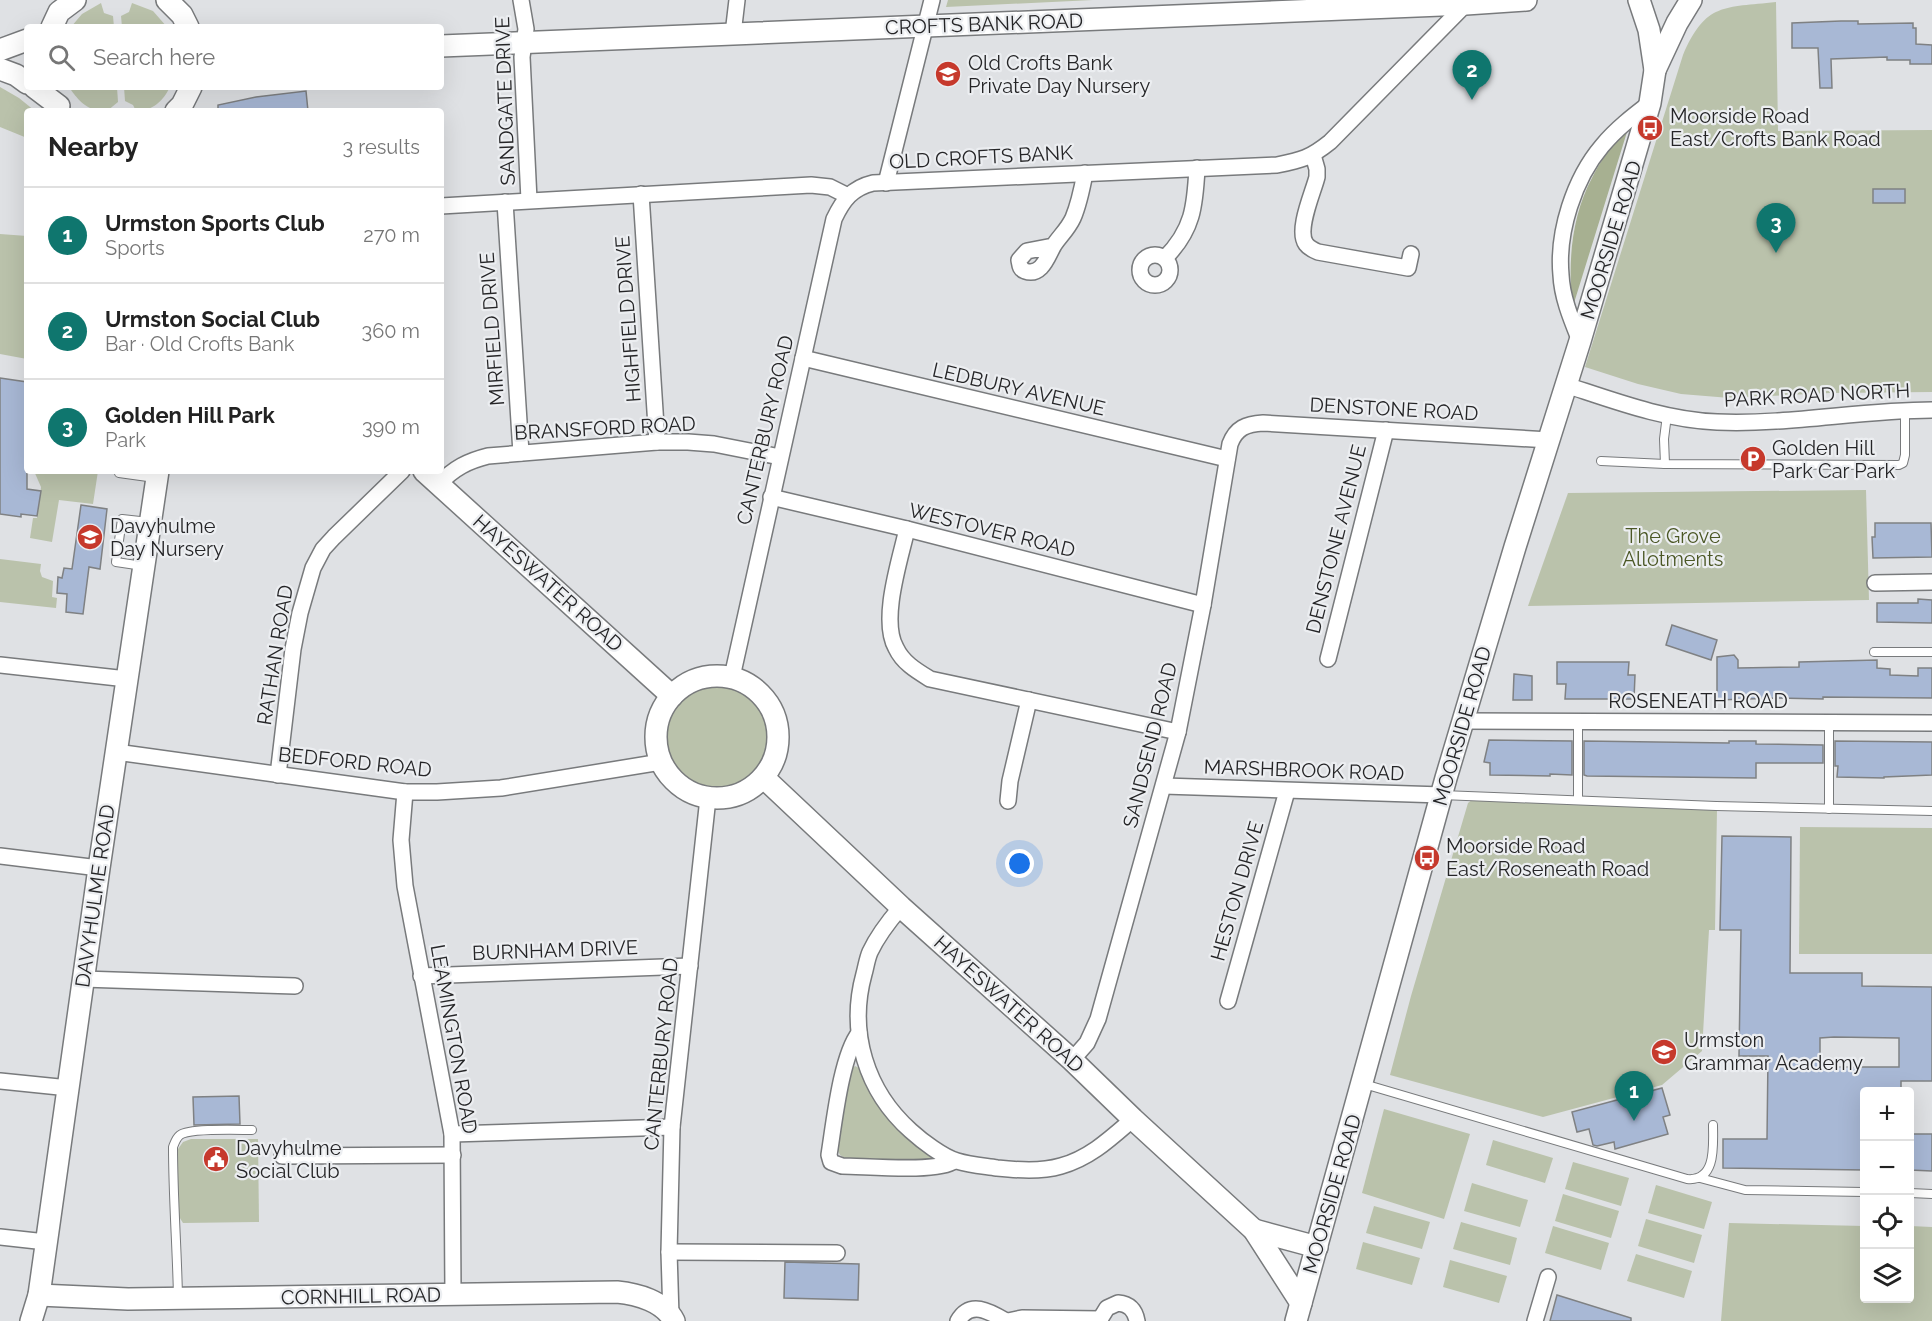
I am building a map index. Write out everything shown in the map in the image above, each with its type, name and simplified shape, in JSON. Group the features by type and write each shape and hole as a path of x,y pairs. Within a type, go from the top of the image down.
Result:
{"street":[{"path":"167,0 185,21"},
{"name":"SANDGATE DRIVE","path":"521,0 526,29 522,57 529,200"},
{"path":"733,34 738,0"},
{"path":"885,183 932,0"},
{"name":"CROFTS BANK ROAD","path":"444,46 1526,0"},
{"name":"MOORSIDE ROAD","path":"1299,1312 1463,721 1580,341 1650,103 1655,70 1650,30 1639,0"},
{"name":"MOORSIDE ROAD","path":"1655,70 1677,23 1691,0"},
{"name":"OLD CROFTS BANK","path":"848,195 863,185 885,183 1277,165 1313,155 1330,142 1466,4"},
{"path":"0,50 24,41"},
{"path":"0,69 24,80"},
{"path":"38,90 60,108"},
{"path":"51,90 60,108"},
{"name":"MOORSIDE ROAD","path":"1580,341 1566,300 1561,276 1561,254 1570,208 1578,186 1601,147 1617,130 1650,103"},
{"path":"1313,155 1317,177 1302,232 1304,242 1318,252 1408,268 1411,254"},
{"path":"1165,258 1177,247 1187,231 1193,213 1197,168"},
{"path":"1053,246 1072,221 1080,200 1085,173"},
{"path":"444,206 810,185 830,187 848,195"},
{"name":"HIGHFIELD DRIVE","path":"641,194 657,442"},
{"name":"CANTERBURY ROAD","path":"732,677 834,219 848,195"},
{"name":"MIRFIELD DRIVE","path":"505,202 521,453"},
{"name":"LEDBURY AVENUE","path":"802,358 1227,459"},
{"name":"PARK ROAD NORTH","path":"1566,386 1667,415 1716,422 1756,422 1905,410 1932,410"},
{"name":"DENSTONE ROAD","path":"1238,430 1244,426 1263,423 1549,440"},
{"name":"SANDSEND ROAD","path":"1072,1060 1087,1043 1098,1019 1164,786 1178,732 1203,605 1230,444 1238,430"},
{"name":"DENSTONE AVENUE","path":"1328,659 1386,430"},
{"name":"BRANSFORD ROAD","path":"444,473 488,456 657,442 714,444 780,458"},
{"name":"RATHAN ROAD","path":"278,775 293,649 300,613 313,568 329,543 399,474"},
{"name":"DAVYHULME ROAD","path":"31,1321 39,1295 157,475"},
{"name":"HAYESWATER ROAD","path":"432,478 672,696"},
{"name":"WESTOVER ROAD","path":"771,497 1203,605"},
{"path":"907,530 891,602 890,625 895,648 910,667 930,679 1178,732"},
{"path":"1875,583 1932,582"},
{"path":"0,664 127,679"},
{"path":"712,675 732,677 750,685 764,696 773,711 778,728 778,746 773,763 764,777 750,789 730,797 708,798 689,792 672,779 661,762 656,733 658,718 672,696 697,678 712,675"},
{"path":"1008,801 1010,781 1029,700"},
{"name":"ROSENEATH ROAD","path":"1463,721 1932,723"},
{"name":"BEDFORD ROAD","path":"117,752 405,792 501,788 661,762"},
{"name":"HAYESWATER ROAD","path":"764,777 901,907 1072,1060 1254,1230 1299,1312"},
{"name":"MARSHBROOK ROAD","path":"1164,786 1442,795"},
{"name":"HESTON DRIVE","path":"1228,1001 1287,791"},
{"name":"LEAMINGTON ROAD","path":"405,792 402,816 402,864 405,886 452,1134 453,1294"},
{"name":"CANTERBURY ROAD","path":"673,1318 669,1252 672,1127 708,798"},
{"path":"0,856 99,868"},
{"path":"901,907 884,927 869,953 858,1002 859,1033 865,1064 884,1102 901,1122 921,1140 954,1161 980,1166 1032,1170 1060,1166 1091,1153 1105,1144 1133,1119"},
{"name":"BURNHAM DRIVE","path":"421,976 690,966"},
{"path":"83,979 295,986"},
{"path":"859,1033 852,1042 845,1065 829,1155 831,1162 842,1166 931,1168 949,1165 954,1161"},
{"path":"0,1081 69,1088"},
{"path":"452,1134 672,1127"},
{"path":"282,1156 453,1155"},
{"name":"HAYESWATER ROAD","path":"1254,1230 1317,1247"},
{"path":"0,1237 46,1242"},
{"path":"669,1252 837,1253"},
{"path":"1535,1321 1548,1277"},
{"name":"CORNHILL ROAD","path":"39,1295 84,1298 178,1298 617,1292 632,1294 660,1305 673,1318"},
{"path":"958,1321 961,1314 968,1309 994,1314 1007,1321 1022,1318 1099,1320 1107,1308 1118,1303 1130,1306 1137,1321"}],"lane":[{"path":"1601,461 1665,464 1899,465 1903,463 1905,455 1905,410"},
{"path":"1665,464 1664,439 1667,415"},
{"path":"138,474 157,475"},
{"path":"144,566 116,562 122,519 150,522"},
{"path":"1874,652 1932,652"},
{"path":"1578,721 1578,800"},
{"path":"1829,722 1829,809"},
{"path":"1442,795 1932,811"},
{"path":"1362,1084 1687,1179 1700,1178 1745,1190 1860,1192"},
{"path":"1700,1178 1711,1162 1713,1125"},
{"path":"178,1298 173,1209 173,1147 176,1139 181,1134 192,1131 252,1130"},
{"path":"1914,1193 1932,1194"}],"green space":[{"path":"948,0 1093,0 946,7"},
{"path":"1776,2 1778,131 1932,130 1932,392 1830,393 1730,398 1681,394 1638,384 1585,367 1683,55 1691,38 1700,25 1719,11 1730,7"},
{"path":"101,3 104,13 113,16 114,24 74,24 82,14"},
{"path":"132,3 153,11 164,24 122,24 121,16 129,12"},
{"path":"0,87 31,108 24,108 24,137 0,127"},
{"path":"71,90 117,90 118,102 111,108 90,108"},
{"path":"124,90 168,90 157,104 150,108 134,108 125,101"},
{"path":"1624,132 1627,132 1574,303 1571,285 1571,254 1580,207 1599,166"},
{"path":"0,234 24,236 24,358 0,354"},
{"path":"35,474 98,474 93,504 59,500 52,542 30,538 33,518 37,518 41,487"},
{"name":"The Grove Allotments","path":"1866,490 1869,600 1528,606 1568,493"},
{"path":"0,559 41,564 42,577 53,581 52,597 57,598 56,608 0,602"},
{"path":"718,685 738,689 755,700 766,717 770,737 766,757 755,774 738,785 718,789 698,785 681,774 670,757 666,737 670,717 681,700 698,689"},
{"path":"1473,799 1717,809 1715,930 1709,930 1702,1051 1662,1085 1543,1117 1390,1075 1468,803"},
{"path":"1800,827 1932,828 1932,954 1799,954"},
{"path":"855,1066 861,1069 870,1089 887,1116 909,1140 932,1157 930,1161 848,1160 840,1155 836,1147 851,1069"},
{"path":"1384,1109 1470,1134 1444,1219 1362,1193"},
{"path":"191,1139 258,1139 259,1222 183,1223 178,1215 178,1149 183,1142"},
{"path":"1493,1140 1553,1158 1545,1183 1486,1165"},
{"path":"1573,1162 1629,1178 1621,1206 1565,1189"},
{"path":"1472,1183 1528,1200 1520,1227 1464,1211"},
{"path":"1656,1185 1712,1202 1704,1229 1648,1213"},
{"path":"1563,1194 1619,1211 1611,1238 1555,1221"},
{"path":"1374,1206 1430,1222 1422,1249 1366,1233"},
{"path":"1646,1219 1702,1235 1694,1263 1638,1246"},
{"path":"1461,1222 1517,1238 1510,1265 1453,1249"},
{"path":"1729,1223 1860,1226 1860,1303 1914,1303 1914,1226 1932,1227 1932,1321 1721,1321"},
{"path":"1553,1226 1609,1243 1601,1270 1545,1253"},
{"path":"1363,1242 1420,1258 1412,1285 1356,1269"},
{"path":"1636,1254 1692,1271 1684,1298 1627,1281"},
{"path":"1450,1260 1507,1276 1499,1303 1443,1287"}],"building":[{"path":"1858,21 1858,24 1913,23 1913,28 1916,28 1916,44 1932,45 1932,64 1910,64 1910,60 1887,60 1887,57 1831,59 1832,88 1820,88 1818,48 1792,48 1792,23"},
{"path":"306,91 308,108 218,108 218,105 256,97"},
{"path":"1873,189 1905,189 1905,203 1873,203"},
{"path":"0,378 24,382 24,474 27,474 27,489 41,491 37,516 21,514 21,517 0,514"},
{"path":"81,505 107,509 100,569 89,567 83,614 66,612 67,594 57,593 58,577 62,578 64,568 72,569"},
{"path":"1875,523 1931,523 1932,557 1873,558 1872,537 1875,537"},
{"path":"1918,599 1932,600 1932,623 1877,622 1877,603 1918,603"},
{"path":"1672,625 1717,640 1711,660 1666,645"},
{"path":"1734,655 1738,660 1738,668 1799,667 1799,662 1877,660 1877,668 1890,669 1890,675 1918,676 1918,668 1932,668 1932,698 1823,697 1823,699 1717,700 1717,657"},
{"path":"1557,662 1629,662 1628,675 1635,675 1634,699 1565,699 1566,684 1557,684"},
{"path":"1514,674 1532,676 1532,700 1513,700"},
{"path":"1489,740 1572,741 1572,775 1490,775 1490,763 1484,762"},
{"path":"1584,741 1729,743 1729,741 1756,741 1756,744 1823,745 1823,763 1756,763 1756,778 1587,776 1584,775"},
{"path":"1835,741 1932,742 1932,775 1884,778 1837,777"},
{"path":"1722,836 1791,837 1790,973 1862,973 1862,986 1932,987 1932,1081 1901,1081 1901,1087 1860,1087 1860,1170 1723,1168 1723,1139 1767,1139 1768,1056 1739,1056 1741,930 1720,930","holes":["1820,1038 1899,1038 1899,1067 1820,1067"]},
{"path":"1662,1088 1670,1115 1663,1117 1668,1134 1615,1149 1614,1142 1593,1145 1589,1129 1577,1132 1572,1112"},
{"path":"239,1096 240,1124 194,1125 193,1097"},
{"path":"1914,1134 1932,1134 1932,1171 1914,1170"},
{"path":"785,1262 859,1264 858,1300 784,1298"},
{"path":"1557,1295 1631,1318 1631,1321 1550,1321"}],"place":[{"name":"Old Crofts Bank Private Day Nursery","path":"948,74"},
{"name":"Urmston Social Club","path":"1472,100"},
{"name":"Moorside Road East/Crofts Bank Road","path":"1650,128"},
{"name":"Golden Hill Park","path":"1776,253"},
{"name":"Golden Hill Park Car Park","path":"1753,459"},
{"name":"Davyhulme Day Nursery","path":"90,537"},
{"name":"Moorside Road East/Roseneath Road","path":"1427,858"},
{"name":"Urmston Grammar Academy","path":"1664,1052"},
{"name":"Urmston Sports Club","path":"1634,1121"},
{"name":"Davyhulme Social Club","path":"216,1159"}]}
